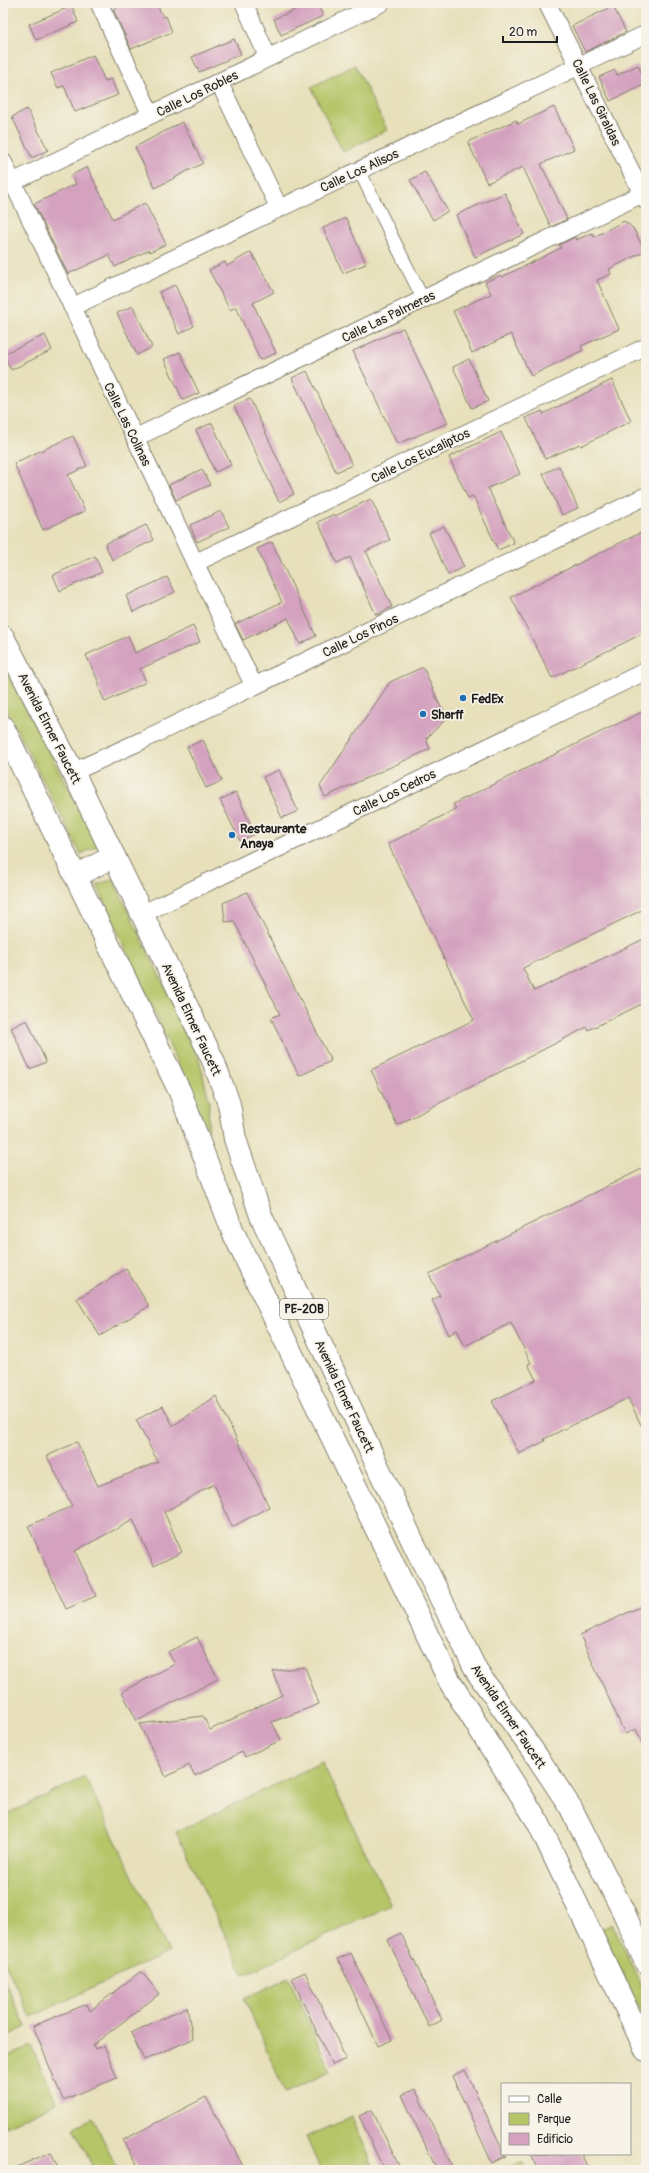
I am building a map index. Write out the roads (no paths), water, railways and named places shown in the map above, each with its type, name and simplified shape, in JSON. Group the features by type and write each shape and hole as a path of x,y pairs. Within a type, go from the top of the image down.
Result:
{"highway":[{"name":"Avenida Elmer Faucett","path":"3,637 73,772 214,1060 229,1104 235,1139 261,1216 413,1542 477,1672 538,1758 571,1808 624,1913 646,1963"},
{"name":"PE-20B","path":"3,727 180,1092 233,1232 446,1675 538,1822 646,2050"},
{"path":"76,876 114,856"}],"street":[{"path":"99,3 151,115"},
{"path":"244,3 268,58"},
{"name":"Calle Los Robles","path":"13,182 381,3"},
{"name":"Calle Las Giraldas","path":"547,3 644,197"},
{"name":"Calle Los Alisos","path":"72,307 646,34"},
{"path":"219,82 279,208"},
{"name":"Calle Las Colinas","path":"3,162 254,686"},
{"path":"359,170 423,299"},
{"name":"Calle Las Palmeras","path":"135,438 423,299 644,197"},
{"name":"Calle Los Eucaliptos","path":"195,563 646,347"},
{"name":"Calle Los Pinos","path":"73,772 646,496"},
{"name":"Calle Los Cedros","path":"142,914 646,671"}],"place":[{"name":"FedEx","path":"463,698"},
{"name":"Sharff","path":"423,714"},
{"name":"Restaurante Anaya","path":"232,835"}]}
